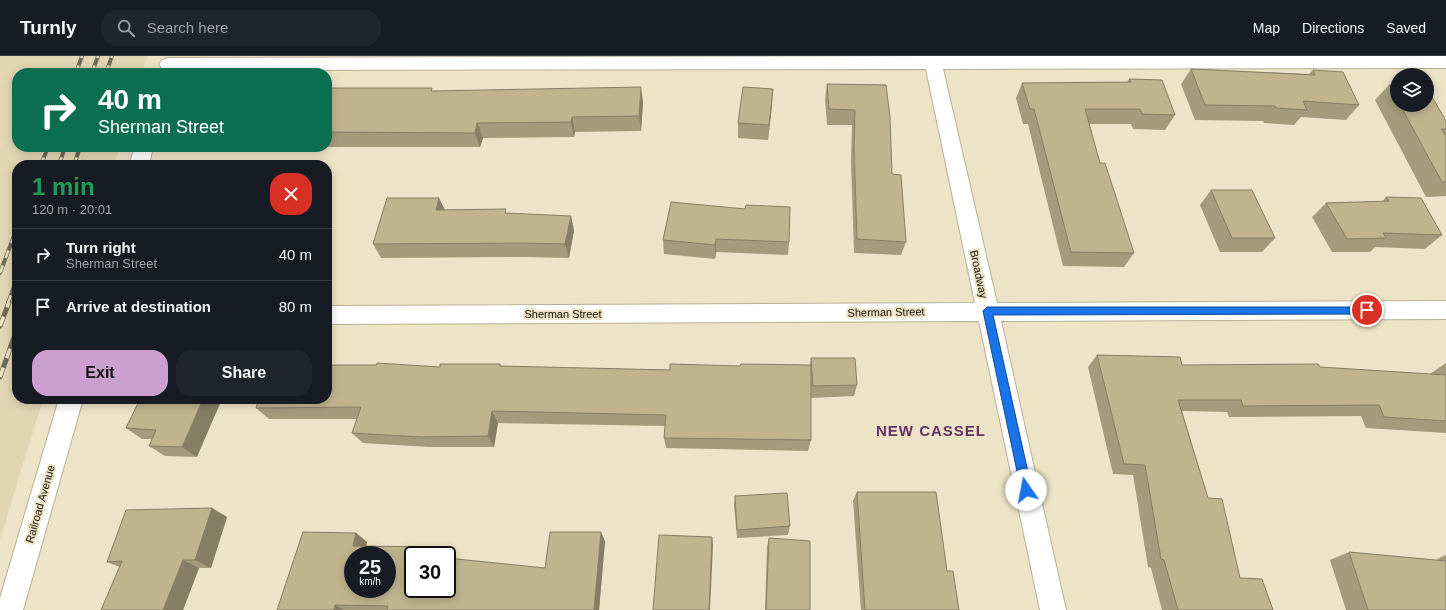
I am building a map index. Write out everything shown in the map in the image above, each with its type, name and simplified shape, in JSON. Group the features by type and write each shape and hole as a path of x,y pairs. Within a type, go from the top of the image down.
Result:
{"street":[{"path":"168,64 933,59 1446,62"},
{"name":"Broadway","path":"933,59 1053,610"},
{"name":"Sherman Street","path":"332,315 1446,310"},
{"name":"Railroad Avenue","path":"10,610 70,404"}],"shaded area":[{"path":"0,56 147,56 143,68 12,68 12,152 118,152 115,160 12,160 12,404 41,404 0,539"}],"building":[{"path":"1191,69 1315,75 1313,70 1343,72 1359,105 1303,101 1307,110 1276,108 1275,106 1205,105"},
{"path":"1129,79 1162,80 1175,115 1142,114 1140,109 1085,109 1100,163 1105,163 1134,253 1071,252 1034,109 1030,109 1022,83 1131,82"},
{"path":"827,84 886,85 890,117 892,174 901,175 906,242 857,239 854,148 855,110 829,109"},
{"path":"641,87 639,116 572,117 571,122 477,123 475,133 332,132 332,88 432,88 431,91"},
{"path":"743,87 773,89 769,125 738,123"},
{"path":"1434,100 1446,121 1446,129 1441,129 1446,136 1446,182 1442,182 1404,112 1434,112"},
{"path":"1211,190 1252,190 1275,238 1232,238"},
{"path":"1386,197 1421,198 1442,235 1383,233 1386,238 1347,239 1326,203 1389,201"},
{"path":"387,198 439,198 436,210 506,209 505,213 571,216 565,244 373,244"},
{"path":"671,202 745,209 746,205 790,207 789,242 716,239 715,245 663,240"},
{"path":"1097,355 1180,357 1182,365 1318,364 1320,367 1446,375 1446,421 1384,417 1379,405 1243,406 1241,400 1178,400 1208,498 1222,499 1240,578 1262,579 1273,610 1178,610 1164,560 1161,559 1145,465 1124,464"},
{"path":"811,358 855,358 857,385 813,386"},
{"path":"377,363 440,367 440,364 500,364 500,366 670,370 670,364 740,366 741,364 811,365 811,440 664,438 666,415 492,411 488,436 421,437 352,433 361,407 256,408 257,404 332,404 332,365 376,365"},
{"path":"138,404 201,404 182,447 149,446 156,430 126,428"},
{"path":"857,492 936,492 947,571 953,571 959,610 865,610"},
{"path":"787,493 790,526 737,530 735,496"},
{"path":"212,508 195,560 183,560 163,610 101,610 122,561 107,562 126,510"},
{"path":"303,532 356,533 353,546 344,546 344,598 396,598 396,546 404,547 404,598 456,598 456,559 545,568 550,532 601,532 594,610 387,610 388,606 335,605 334,610 277,610"},
{"path":"659,535 712,537 709,610 653,610"},
{"path":"769,538 810,541 810,610 766,610"},
{"path":"1349,552 1446,561 1446,610 1368,610"}],"railway":[{"path":"78,68 82,56"},
{"path":"94,68 98,56"},
{"path":"108,68 112,56"},
{"path":"43,160 46,152"},
{"path":"61,160 63,152"},
{"path":"76,160 78,152"},
{"path":"0,273 12,241"},
{"path":"8,303 12,292"},
{"path":"0,326 9,302"},
{"path":"0,377 12,343"}],"district":[{"name":"NEW CASSEL","path":"931,431"}],"route":[{"path":"1026,490 987,311 1367,310"}]}
